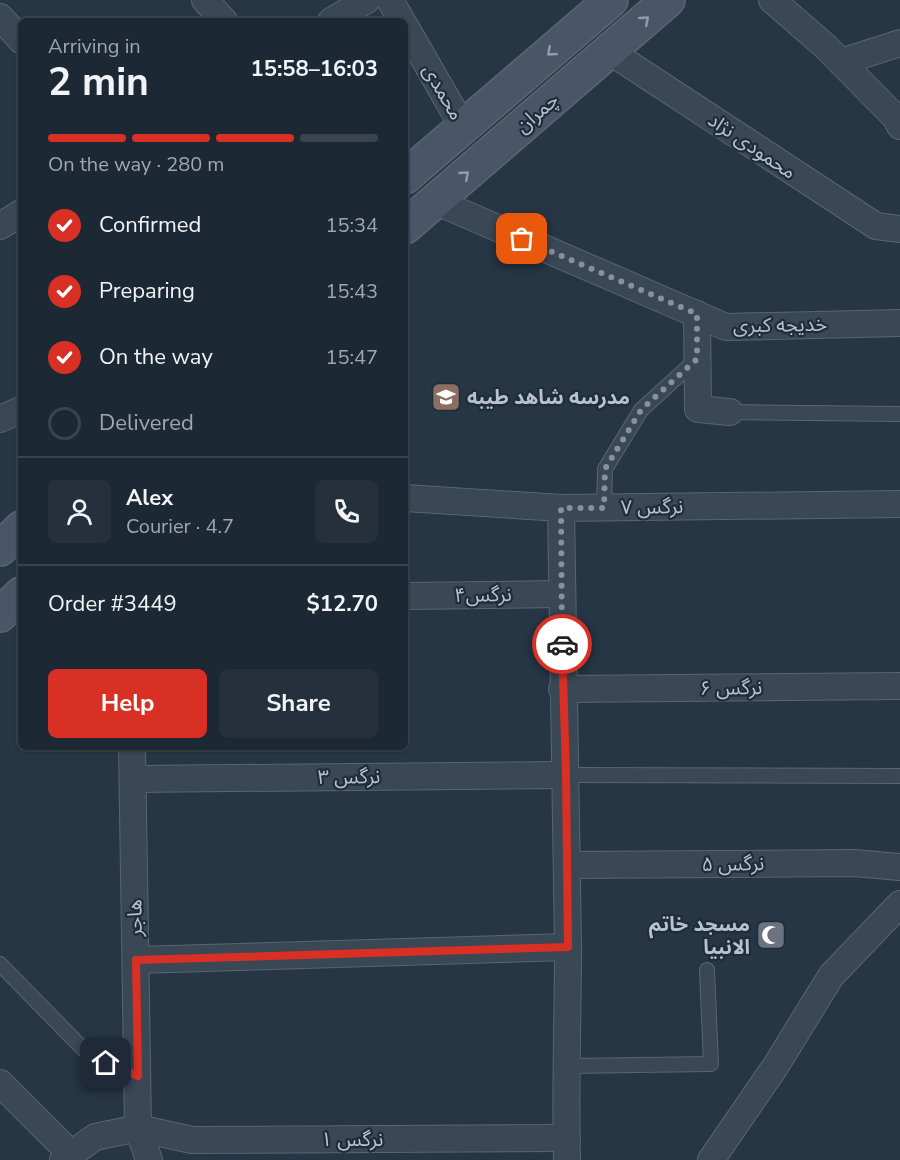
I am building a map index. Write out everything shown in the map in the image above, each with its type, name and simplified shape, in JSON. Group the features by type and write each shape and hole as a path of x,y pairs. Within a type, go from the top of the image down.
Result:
{"street":[{"path":"205,0 221,18"},
{"path":"336,18 367,0"},
{"path":"390,0 400,18"},
{"name":"چمران","path":"408,224 668,0"},
{"path":"772,0 826,47 895,117 900,126"},
{"name":"چمران","path":"408,174 463,127 593,6"},
{"path":"0,17 18,36"},
{"name":"محمدی","path":"408,31 463,127"},
{"path":"841,62 900,43"},
{"name":"محمودی نژاد","path":"609,51 876,226 900,229"},
{"name":"خدیجه کبری","path":"435,201 726,327 900,323"},
{"path":"0,226 18,215"},
{"path":"697,314 698,409 730,412"},
{"path":"0,419 18,411"},
{"name":"نرگس ۷","path":"408,498 561,508 900,504"},
{"path":"561,508 562,689 566,775 568,947 567,1149"},
{"path":"0,549 18,531"},
{"name":"نرگس۴","path":"408,596 561,594"},
{"path":"0,615 18,597"},
{"name":"نرگس ۶","path":"562,689 900,686"},
{"name":"هاجر","path":"132,750 138,1128 149,1160"},
{"name":"نرگس ۳","path":"133,779 566,775"},
{"name":"نرگس ۵","path":"567,866 854,863 900,867"},
{"path":"711,1160 775,1067 831,976 900,904"},
{"path":"136,960 568,947"},
{"path":"0,1083 67,1157 95,1137 138,1128"},
{"name":"نرگس ۱","path":"138,1128 192,1140 567,1149"}],"lane":[{"path":"604,508 605,469 641,410 697,359"},
{"path":"730,412 900,414"},
{"path":"566,775 900,776"},
{"path":"0,964 91,1057 138,1076"},
{"path":"567,1066 711,1064 707,970"}],"way so far":[{"path":"522,239 697,314 697,359 641,410 605,469 604,508 561,508 562,644"}],"place":[{"name":"مدرسه شاهد طیبه","path":"446,397"},
{"name":"مسجد خاتم الانبیا","path":"771,935"}],"route":[{"path":"106,1063 138,1076 136,960 568,947 562,644"}]}
